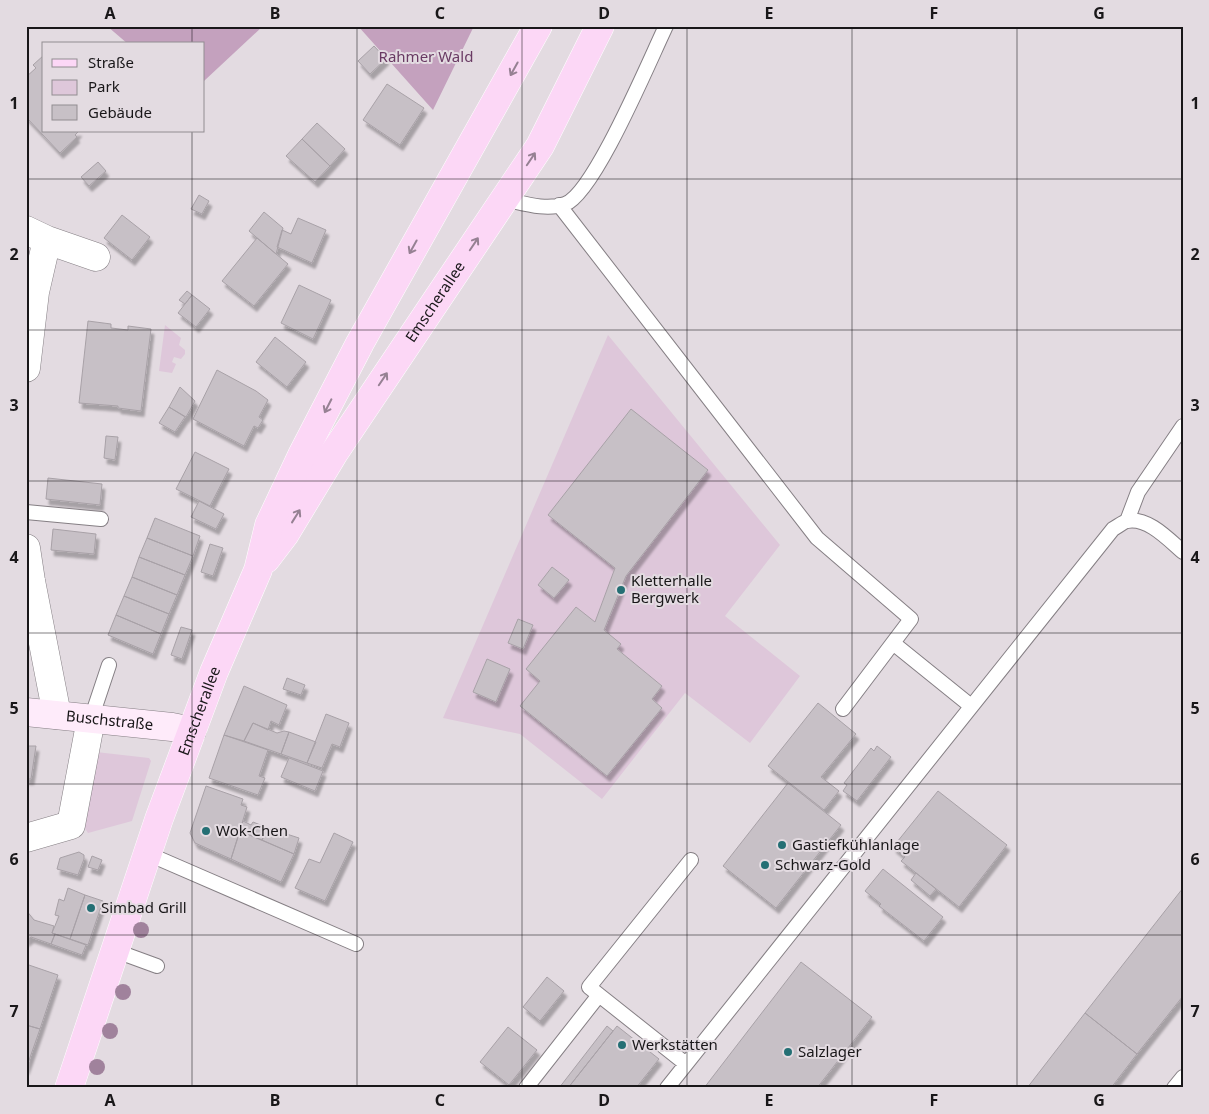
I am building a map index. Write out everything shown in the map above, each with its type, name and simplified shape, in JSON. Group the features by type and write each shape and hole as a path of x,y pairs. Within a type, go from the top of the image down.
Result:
{"main road":[{"name":"Emscherallee","path":"69,1088 116,951 146,853 214,672 258,570 269,525 306,447 360,343 538,26"},
{"name":"Emscherallee","path":"258,570 285,534 334,453 540,146 600,26"}],"street":[{"path":"26,368 35,292 37,235 96,257"},
{"path":"26,548 57,716"},
{"name":"Buschstraße","path":"26,712 172,727 192,731"},
{"path":"26,838 71,826 91,719"}],"lane":[{"path":"504,199 544,207 564,205 574,199 602,161 666,26"},
{"path":"559,206 816,538 911,619 843,709"},
{"path":"1127,521 1138,492 1183,426"},
{"path":"26,512 101,519"},
{"path":"667,1088 1113,529 1127,521 1143,523 1160,532 1183,552"},
{"path":"893,643 971,706"},
{"path":"91,719 110,665"},
{"path":"146,853 356,944"},
{"path":"686,1064 589,987 691,860"},
{"path":"116,951 157,966"},
{"path":"526,1088 599,995"},
{"path":"1174,1088 1183,1077"}],"green space":[{"path":"107,26 263,26 205,80 205,42 126,42"},
{"name":"Rahmer Wald","path":"358,26 474,26 433,110"},
{"path":"165,325 181,338 179,345 185,350 185,354 181,359 174,357 172,362 176,364 172,373 159,371"},
{"name":"Kletterhalle Bergwerk","path":"608,335 780,545 725,616 800,676 750,743 685,693 602,799 520,734 443,718"},
{"path":"96,752 149,758 151,761 132,821 88,833 84,827"}],"building":[{"path":"374,46 386,59 370,74 358,61"},
{"path":"42,57 42,132 78,132 75,135 77,137 60,153 26,117 26,77 36,68 33,65"},
{"path":"387,84 424,108 400,145 363,120"},
{"path":"317,123 345,149 330,166 302,139"},
{"path":"302,139 330,166 315,182 286,156"},
{"path":"98,162 106,171 89,186 81,177"},
{"path":"199,195 209,201 202,214 191,209"},
{"path":"264,212 283,228 276,254 249,231"},
{"path":"122,215 150,237 132,260 104,238"},
{"path":"298,218 326,230 312,263 277,247 282,230 291,234"},
{"path":"257,238 288,264 254,306 222,281"},
{"path":"299,285 331,300 313,339 281,323"},
{"path":"187,291 192,295 185,304 179,300"},
{"path":"192,295 210,309 196,327 178,313"},
{"path":"88,321 111,324 111,328 128,330 128,326 151,329 141,411 118,408 118,406 79,403"},
{"path":"275,337 306,362 287,387 256,362"},
{"path":"217,370 256,391 268,400 259,417 263,420 258,428 254,426 244,446 193,419"},
{"path":"180,387 195,401 186,417 169,407"},
{"path":"169,407 185,417 175,432 159,423"},
{"name":"Kletterhalle Bergwerk","path":"631,409 708,470 626,576 604,630 621,644 617,649 662,686 652,699 662,708 607,776 520,706 540,681 526,669 576,607 595,622 615,568 548,515"},
{"path":"106,436 118,437 115,460 104,458"},
{"path":"195,452 229,469 210,506 176,489"},
{"path":"48,478 102,484 100,505 46,499"},
{"path":"199,501 224,514 216,529 191,517"},
{"path":"155,518 200,536 193,556 147,538"},
{"path":"53,529 96,534 94,554 51,550"},
{"path":"147,538 193,556 185,575 139,557"},
{"path":"210,544 223,548 213,576 201,572"},
{"path":"139,557 185,575 177,595 132,577"},
{"path":"552,567 569,580 554,598 538,585"},
{"path":"132,577 177,595 169,614 124,596"},
{"path":"124,596 169,614 161,634 116,615"},
{"path":"116,615 161,634 153,654 108,635"},
{"path":"518,619 533,625 523,649 508,643"},
{"path":"181,627 192,630 182,659 171,655"},
{"path":"487,659 510,669 496,702 473,692"},
{"path":"287,678 305,685 301,695 283,689"},
{"path":"244,686 287,705 279,725 271,721 268,730 253,723 244,741 224,735"},
{"path":"818,703 856,734 821,777 839,791 824,810 768,766"},
{"path":"326,714 349,723 340,747 332,744 322,768 307,763"},
{"path":"253,723 277,733 289,732 281,754 244,741"},
{"path":"289,732 316,742 307,763 281,754"},
{"path":"224,735 268,750 259,776 265,778 258,795 209,778"},
{"path":"26,746 36,746 31,779 26,779"},
{"path":"877,746 891,757 857,801 843,791 847,785 844,783 871,748 874,751"},
{"path":"289,758 323,771 315,791 281,777"},
{"name":"Gastiefkühlanlage","path":"788,783 841,825 776,908 723,866"},
{"path":"206,786 243,799 241,805 247,807 231,859 195,843 190,833"},
{"path":"938,791 1007,845 959,907 901,861 905,857 893,847"},
{"path":"243,821 251,825 253,822 268,828 262,840 240,831"},
{"path":"268,828 299,838 294,854 262,840"},
{"path":"240,831 294,854 281,882 231,859"},
{"path":"334,833 353,842 325,901 295,888 309,859 320,863"},
{"path":"79,852 84,855 84,859 78,875 57,869 60,858"},
{"path":"92,856 102,860 98,870 88,867"},
{"path":"883,869 943,917 924,941 879,906 881,904 865,891"},
{"path":"916,873 936,889 930,896 911,880"},
{"path":"68,888 85,895 70,939 52,933 59,916 55,915 59,899 64,901"},
{"path":"1183,888 1183,996 1137,1054 1085,1013"},
{"path":"85,895 103,901 88,945 70,939"},
{"path":"26,910 34,920 54,926 52,933 55,934 51,944 31,937 26,941"},
{"path":"55,934 86,945 82,955 51,944"},
{"name":"Salzlager","path":"801,962 872,1017 817,1088 704,1088"},
{"path":"26,964 58,975 40,1029 26,1025"},
{"path":"547,977 564,991 540,1021 523,1007"},
{"path":"1085,1013 1137,1054 1111,1088 1027,1088"},
{"path":"26,1025 40,1029 26,1069"},
{"path":"607,1026 613,1031 568,1088 559,1088"},
{"name":"Werkstätten","path":"617,1026 659,1059 636,1088 568,1088"},
{"path":"508,1027 537,1050 509,1085 480,1062"}],"place":[{"name":"Kletterhalle Bergwerk","path":"621,590"},
{"name":"Wok-Chen","path":"206,831"},
{"name":"Gastiefkühlanlage","path":"782,845"},
{"name":"Schwarz-Gold","path":"765,865"},
{"name":"Simbad Grill","path":"91,908"},
{"name":"Werkstätten","path":"622,1045"},
{"name":"Salzlager","path":"788,1052"}]}
